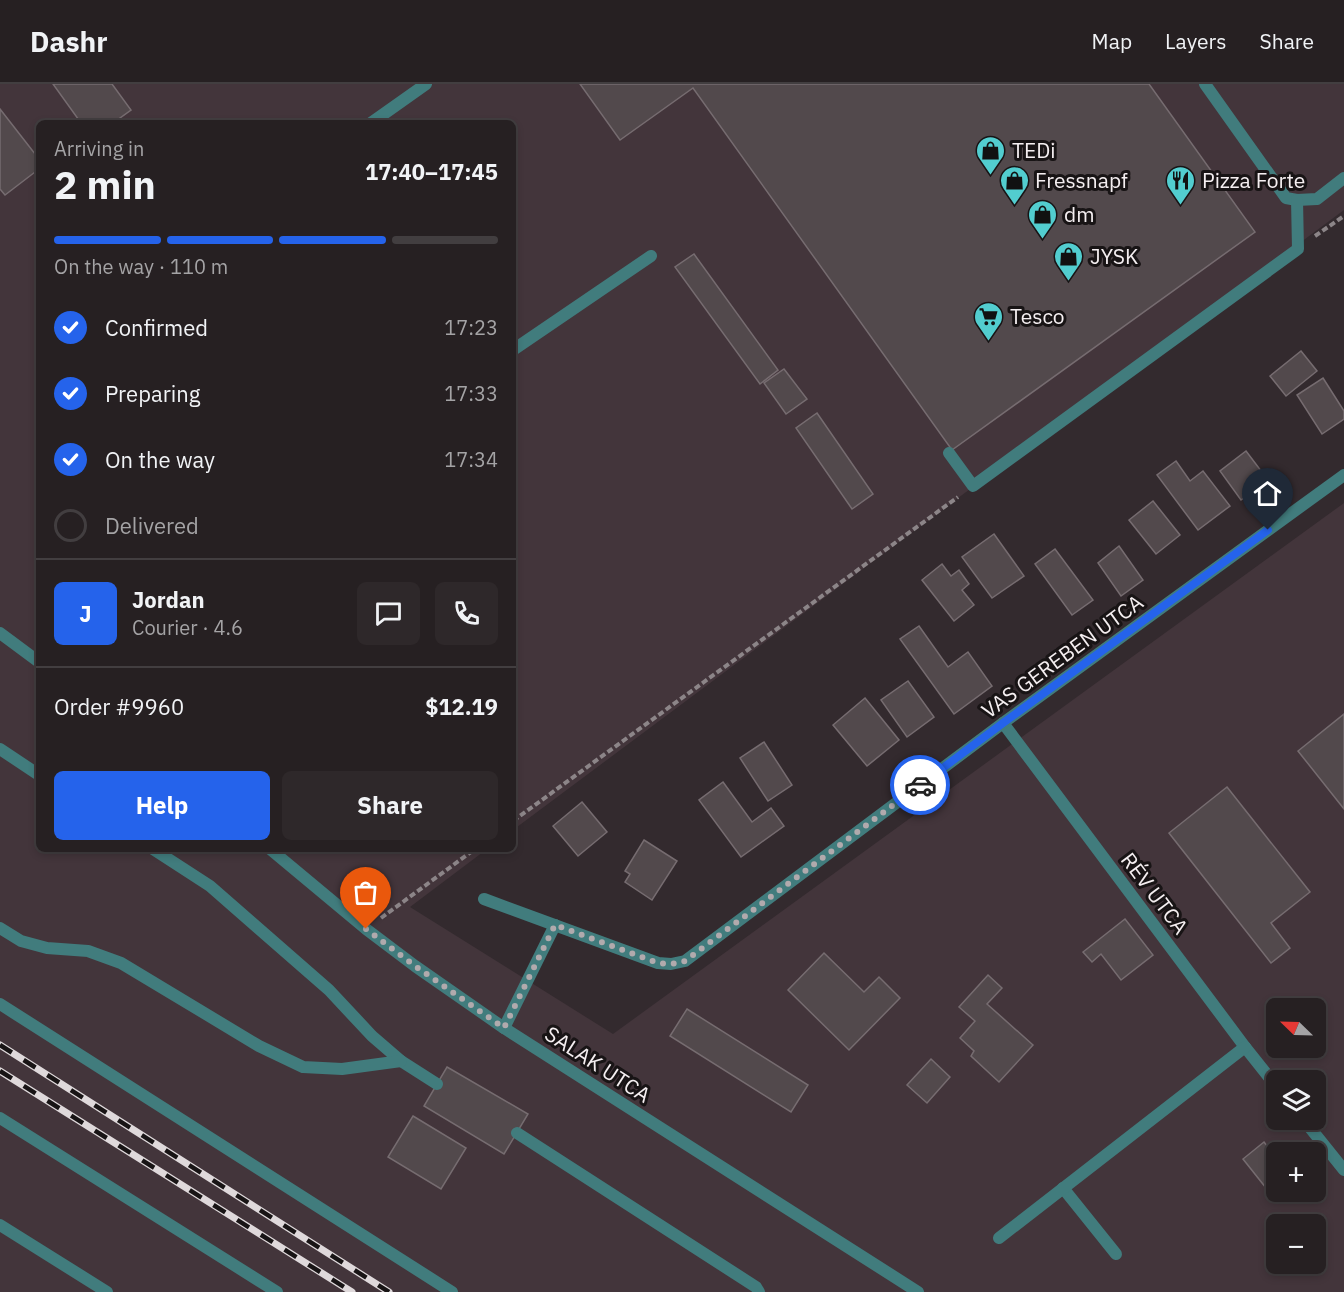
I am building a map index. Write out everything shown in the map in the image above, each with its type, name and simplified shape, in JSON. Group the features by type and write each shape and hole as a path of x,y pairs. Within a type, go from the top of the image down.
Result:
{"street":[{"path":"375,120 426,84"},
{"path":"1205,84 1286,198 1317,199 1344,178"},
{"path":"950,453 973,486 1298,249 1297,200"},
{"path":"516,348 651,256"},
{"name":"VAS GEREBEN UTCA","path":"484,899 658,963 671,964 685,961 1003,723 1344,476"},
{"path":"0,633 36,660"},
{"name":"RÉV UTCA","path":"1003,723 1266,1073"},
{"path":"0,750 36,773"},
{"path":"158,852 210,886 329,990 372,1036 401,1061 437,1084"},
{"name":"SALAK UTCA","path":"274,852 366,929 504,1028 918,1292"},
{"path":"504,1028 555,925"},
{"path":"0,928 21,941 46,948 88,951 121,963 259,1046 303,1067 342,1069 401,1061"},
{"path":"0,1004 452,1292"},
{"path":"999,1238 1245,1047"},
{"path":"0,1118 277,1292"},
{"path":"1312,1130 1344,1170"},
{"path":"517,1133 756,1287 759,1292"},
{"path":"1063,1188 1116,1254"},
{"path":"0,1225 107,1292"}],"path":[{"path":"1298,249 1344,216"},
{"path":"516,819 973,486"},
{"path":"366,929 471,852"}],"shaded area":[{"path":"0,84 1344,84 1344,210 516,828 516,120 36,120 36,852 483,852 410,907 613,1034 1344,503 1344,1292 0,1292"}],"building":[{"path":"53,84 112,84 131,110 117,120 79,120"},
{"name":"Tesco","path":"580,84 1149,84 1255,232 952,450 693,88 620,140"},
{"path":"0,109 36,155 36,171 5,195 0,189"},
{"path":"694,254 778,370 760,384 675,267"},
{"path":"1301,351 1317,371 1286,396 1270,376"},
{"path":"784,369 807,399 786,414 764,383"},
{"path":"1323,378 1344,411 1344,419 1322,434 1297,395"},
{"path":"817,413 873,494 852,509 796,428"},
{"path":"1246,451 1268,480 1241,500 1220,471"},
{"path":"1176,461 1190,481 1203,471 1230,506 1198,530 1157,475"},
{"path":"1153,501 1180,535 1156,554 1129,520"},
{"path":"994,534 1024,576 992,598 962,557"},
{"path":"1119,546 1143,580 1121,596 1098,563"},
{"path":"1055,549 1093,600 1072,615 1035,564"},
{"path":"942,564 951,576 959,570 969,584 962,590 974,605 954,621 922,580"},
{"path":"919,626 948,667 968,652 992,686 954,714 900,639"},
{"path":"908,681 934,717 907,737 881,700"},
{"path":"865,698 899,740 867,766 833,725"},
{"path":"1344,714 1344,809 1298,751"},
{"path":"764,742 792,785 768,801 740,758"},
{"path":"723,782 752,822 771,808 784,826 741,857 699,800"},
{"path":"1227,787 1310,892 1271,923 1290,948 1271,963 1169,833"},
{"path":"582,802 607,832 578,856 553,826"},
{"path":"644,840 677,861 652,900 625,882 630,874 625,871"},
{"path":"1125,919 1153,955 1121,980 1101,954 1092,962 1083,952"},
{"path":"824,953 864,992 879,977 900,998 849,1050 788,990"},
{"path":"988,975 1002,988 987,1004 1033,1045 999,1082 971,1056 974,1051 960,1038 975,1021 959,1007"},
{"path":"687,1009 808,1085 791,1112 670,1036"},
{"path":"931,1059 950,1077 927,1103 907,1085"},
{"path":"447,1067 528,1114 504,1154 424,1106"},
{"path":"413,1116 466,1148 441,1189 388,1157"},
{"path":"1264,1142 1266,1145 1266,1188 1243,1159"}],"railway":[{"path":"0,1045 389,1292"},
{"path":"0,1071 352,1292"}],"way so far":[{"path":"366,929 504,1028 555,925 658,963 671,964 685,961 920,785"}],"place":[{"name":"TEDi","path":"991,176"},
{"name":"Fressnapf","path":"1014,206"},
{"name":"Pizza Forte","path":"1181,206"},
{"name":"dm","path":"1043,240"},
{"name":"JYSK","path":"1069,282"},
{"name":"Tesco","path":"989,342"}],"route":[{"path":"920,785 1268,530"}]}
